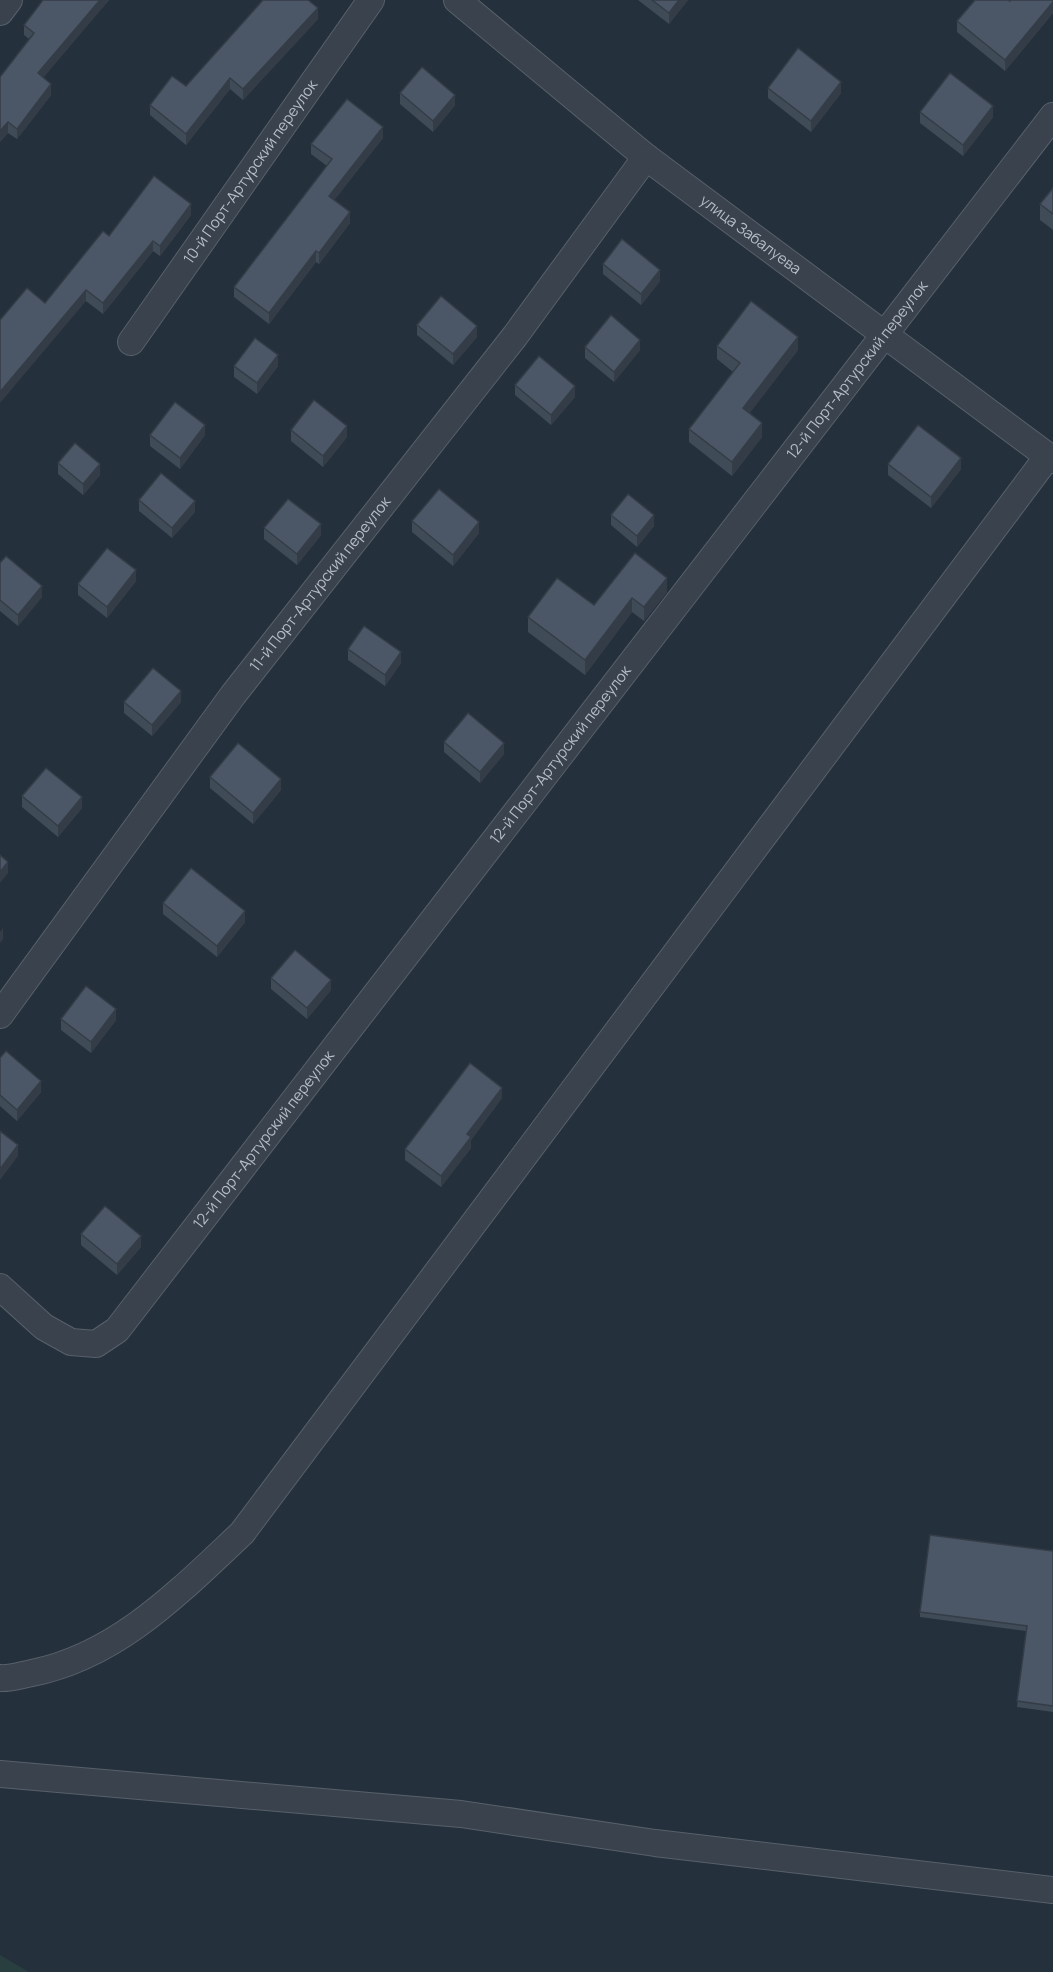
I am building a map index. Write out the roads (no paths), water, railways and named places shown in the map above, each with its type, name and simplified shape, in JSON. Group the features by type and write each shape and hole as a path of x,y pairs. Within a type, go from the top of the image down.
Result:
{"street":[{"path":"0,12 9,0"},
{"name":"10-й Порт-Артурский переулок","path":"131,342 371,0"},
{"name":"улица Забалуева","path":"457,0 646,157 1050,458"},
{"name":"12-й Порт-Артурский переулок","path":"0,1287 44,1327 71,1342 96,1344 117,1330 1053,116"},
{"name":"11-й Порт-Артурский переулок","path":"0,1015 233,695 515,336 646,157"},
{"path":"0,1678 50,1670 108,1645 162,1608 242,1533 1050,458"},
{"path":"0,1774 461,1814 656,1843 1053,1890"}]}
